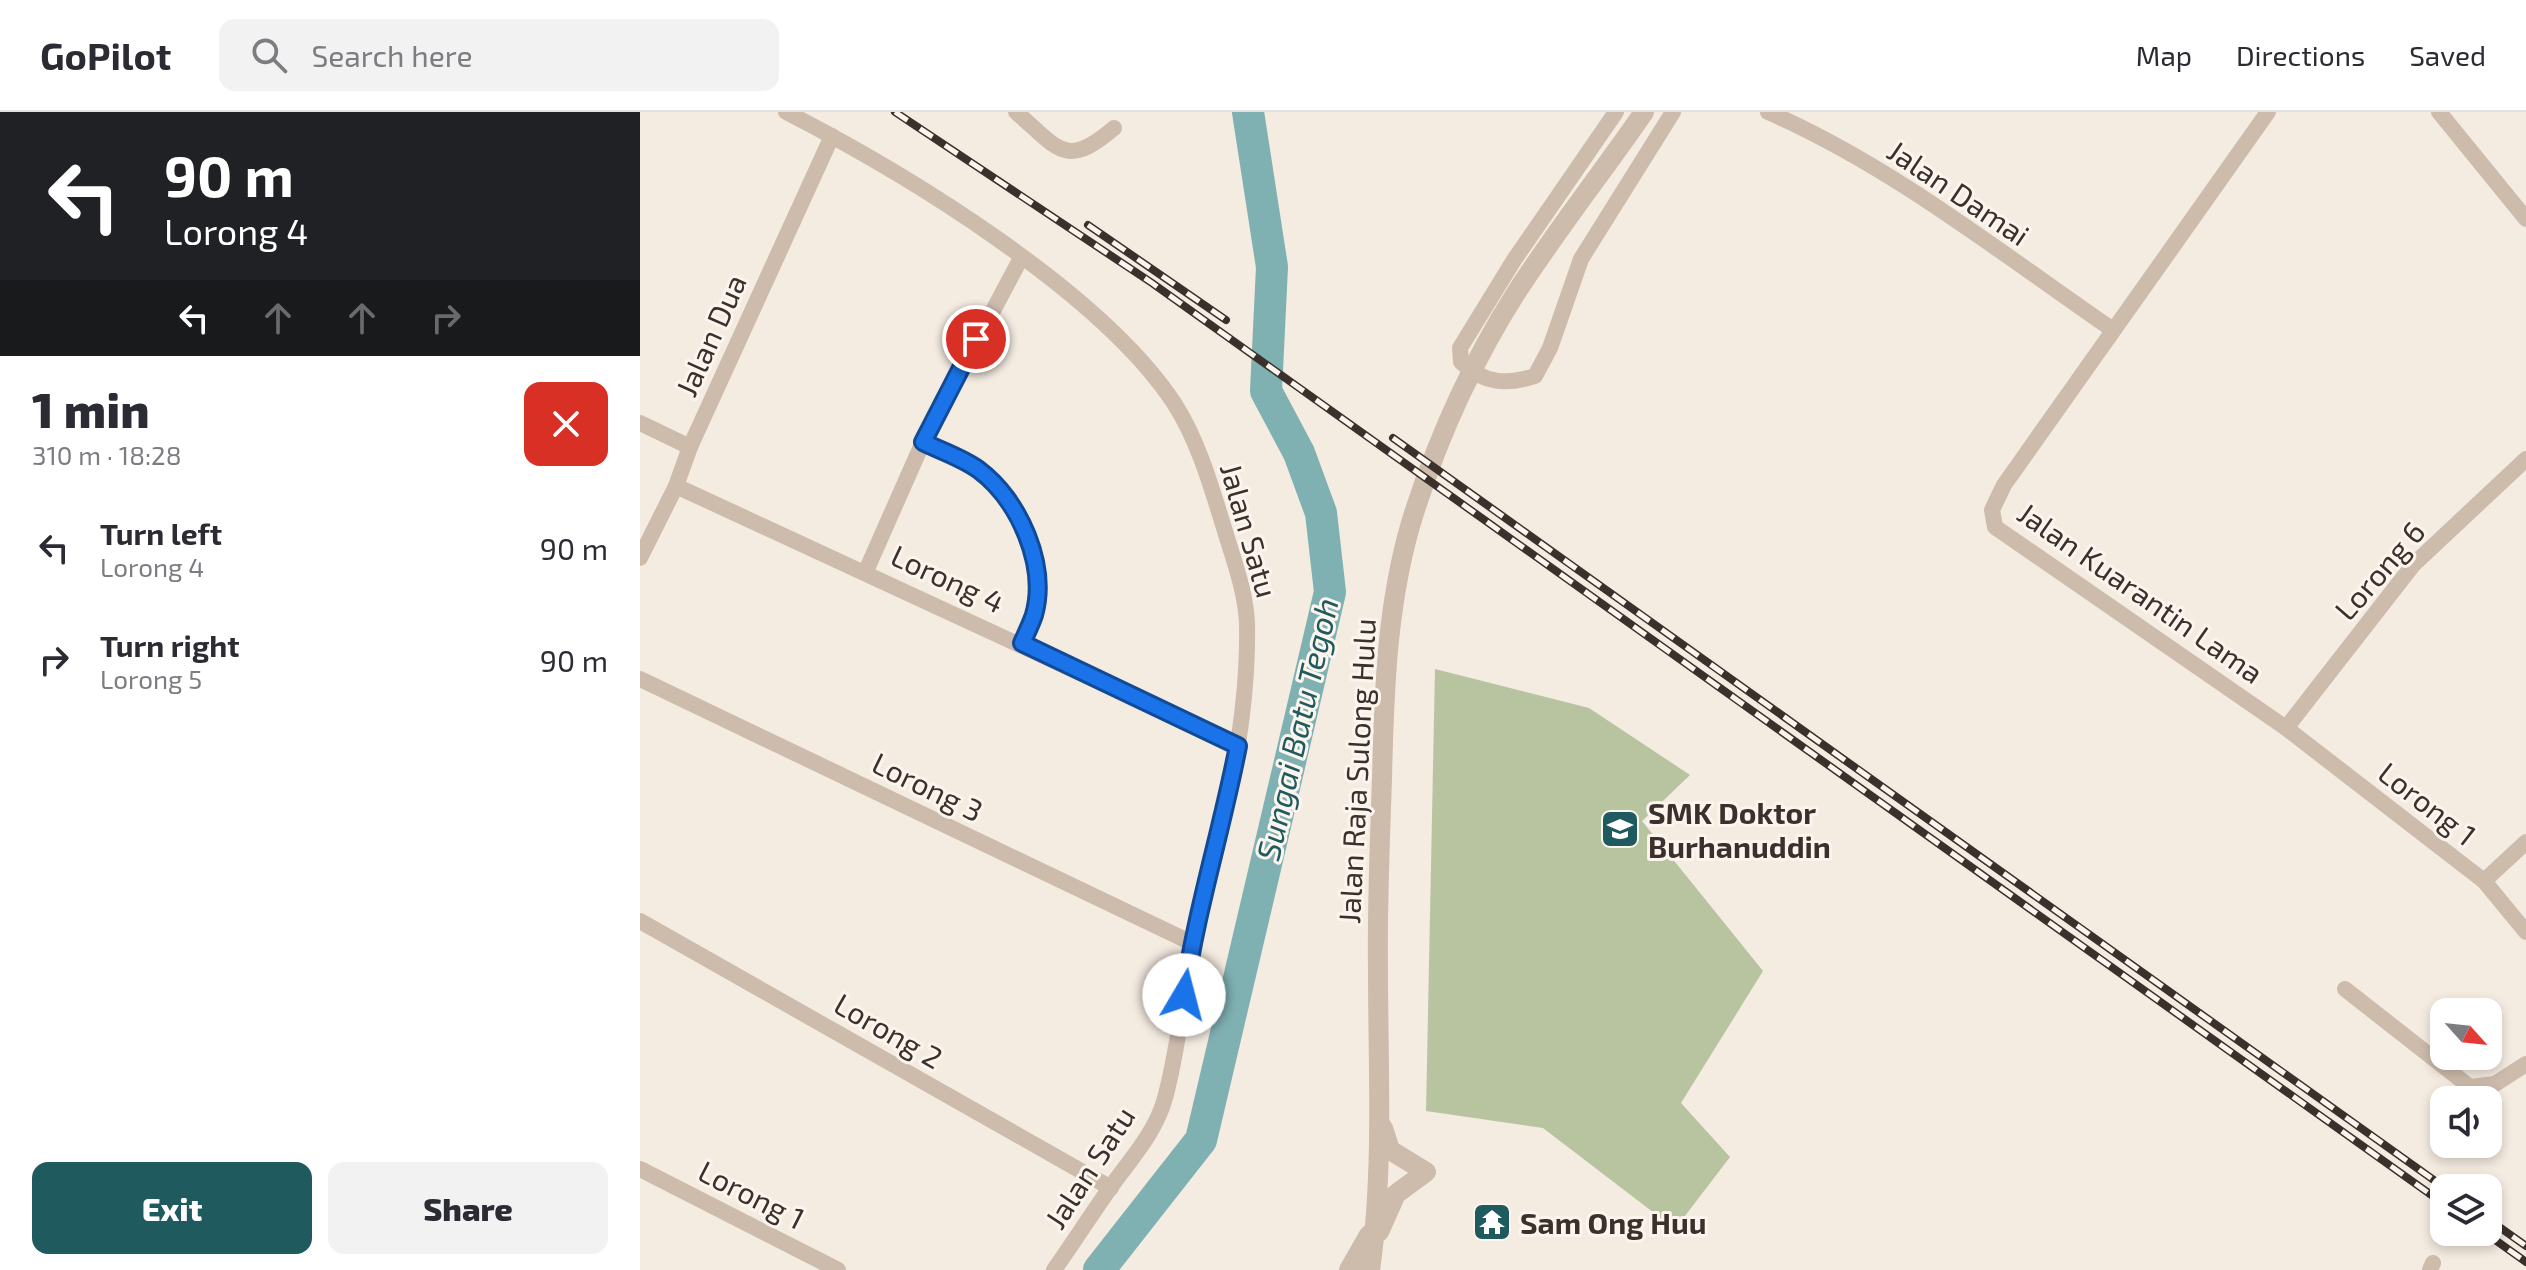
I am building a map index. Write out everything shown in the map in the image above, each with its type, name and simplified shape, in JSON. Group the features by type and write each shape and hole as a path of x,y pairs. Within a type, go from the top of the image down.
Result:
{"street":[{"name":"Jalan Satu","path":"786,112 832,136 1021,258 1124,343 1175,406 1198,450 1237,571 1247,622 1238,746 1222,828 1192,943 1164,1101 1141,1148 1054,1270"},
{"path":"1016,112 1052,143 1077,153 1090,149 1114,128"},
{"path":"1616,112 1514,260 1460,348 1461,362 1470,370 1510,384 1535,376 1550,348 1581,259 1673,112"},
{"name":"Jalan Raja Sulong Hulu","path":"1370,1266 1379,1173 1384,718 1390,632 1414,512 1441,442 1489,338 1577,203 1644,112"},
{"name":"Jalan Damai","path":"1768,112 1820,135 1899,184 2113,330"},
{"name":"Jalan Kuarantin Lama","path":"2268,112 2004,485 1992,510 1995,527 2286,728"},
{"path":"2439,112 2526,219"},
{"name":"Jalan Dua","path":"640,558 676,486 690,447 832,136"},
{"path":"866,571 923,442 1021,258"},
{"path":"640,423 690,447"},
{"path":"923,442 977,469 999,488 1020,522 1038,580 1034,614 1022,643"},
{"name":"Lorong 6","path":"2286,728 2413,565 2526,459"},
{"name":"Lorong 4","path":"676,486 1022,643 1238,746"},
{"name":"Lorong 3","path":"640,679 1192,943"},
{"name":"Lorong 1","path":"2286,728 2484,881 2526,932"},
{"path":"2484,881 2526,842"},
{"name":"Lorong 2","path":"640,921 1111,1188"},
{"path":"2345,989 2470,1087 2495,1084 2526,1064"},
{"path":"1370,1266 1383,1219 1396,1194 1426,1172 1390,1150 1378,1114"},
{"name":"Lorong 1","path":"640,1169 838,1270"},
{"path":"1349,1270 1372,1230"}],"green space":[{"path":"1435,669 1589,708 1690,775 1642,821 1763,971 1681,1103 1730,1157 1675,1229 1543,1128 1426,1111"}],"waterway":[{"name":"Sungai Batu Tegoh","path":"1099,1270 1201,1140 1330,592 1321,513 1299,453 1266,391 1272,267 1248,112"}],"railway":[{"path":"895,112 1152,283 2430,1194"},
{"path":"1088,225 1226,320"},
{"path":"1393,438 2430,1177"},
{"path":"2502,1229 2526,1246"},
{"path":"2502,1245 2526,1262"}],"place":[{"name":"SMK Doktor Burhanuddin","path":"1620,829"},
{"name":"Sam Ong Huu","path":"1492,1222"}],"route":[{"path":"976,339 923,442 977,469 999,488 1020,522 1038,580 1034,614 1022,643 1238,746 1222,828 1192,943 1184,995"}]}
